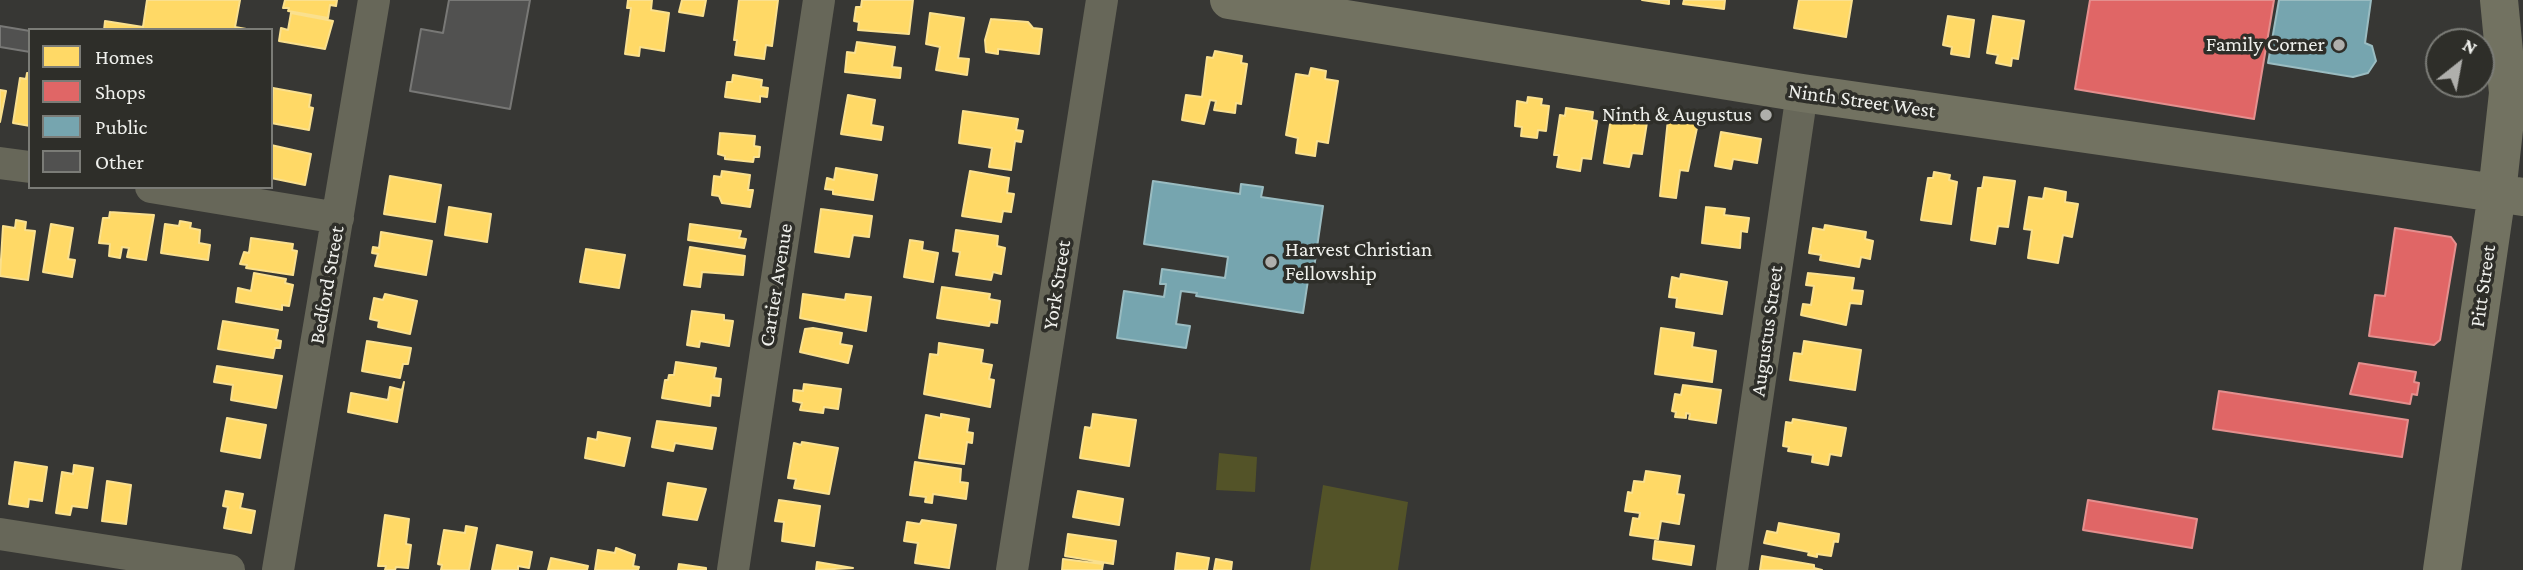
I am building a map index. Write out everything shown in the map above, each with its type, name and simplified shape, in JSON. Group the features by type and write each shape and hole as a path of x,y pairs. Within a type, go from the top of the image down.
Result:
{"main road":[{"name":"Ninth Street West","path":"1229,0 1802,93 2510,195"},
{"name":"Pitt Street","path":"2442,570 2510,195 2508,93 2499,0"}],"street":[{"name":"Bedford Street","path":"278,570 374,0"},
{"name":"Cartier Avenue","path":"733,570 819,0"},
{"name":"York Street","path":"1012,570 1102,0"},
{"name":"Augustus Street","path":"1732,570 1802,93"},
{"path":"0,163 28,167"},
{"path":"163,189 338,218"},
{"path":"0,534 229,570"}],"shaded area":[{"path":"1219,453 1257,457 1255,492 1216,490"},
{"path":"1323,485 1408,502 1398,570 1310,570"}],"building: Homes":[{"path":"147,0 240,0 235,27 241,28 104,28 105,21 143,27"},
{"path":"285,0 337,0 336,6 330,5 328,18 288,11 289,8 283,8"},
{"path":"628,0 652,0 651,10 669,13 664,51 640,47 639,56 625,54 631,8 627,8"},
{"path":"682,0 706,0 703,16 679,12"},
{"path":"739,0 778,0 772,46 766,45 764,59 735,55"},
{"path":"862,0 913,0 909,34 858,30 859,22 854,21 856,7 861,7"},
{"path":"1642,0 1669,0 1669,4"},
{"path":"1684,0 1725,0 1724,9 1683,4"},
{"path":"1799,0 1852,0 1846,37 1794,28"},
{"path":"291,13 333,21 325,49 279,41 281,28 288,30"},
{"path":"930,13 964,18 958,58 969,59 967,75 936,70 940,47 926,44"},
{"path":"1948,16 1974,20 1969,57 1951,54 1952,47 1943,45"},
{"path":"1993,16 2024,21 2018,59 2012,58 2011,66 1996,63 1998,55 1987,53"},
{"path":"991,19 1028,22 1033,28 1042,29 1039,54 998,49 998,54 986,52 985,40"},
{"path":"857,42 895,47 892,67 901,68 900,78 845,72 847,52 855,53"},
{"path":"1215,51 1242,56 1241,63 1247,64 1241,104 1236,103 1235,113 1214,110 1216,101 1210,100 1204,124 1182,120 1186,95 1202,97 1207,57 1213,58"},
{"path":"1311,68 1326,71 1325,79 1338,81 1328,143 1317,141 1315,156 1296,153 1298,138 1286,135 1296,74 1309,76"},
{"path":"28,73 28,126 13,123 20,78 26,79"},
{"path":"733,75 762,80 761,87 768,88 767,97 760,96 760,102 725,97 727,82 732,82"},
{"path":"273,88 311,95 309,107 313,108 309,130 273,123"},
{"path":"0,90 6,91 0,122"},
{"path":"848,95 875,100 871,125 883,127 881,140 841,134"},
{"path":"1528,97 1542,99 1541,105 1549,106 1546,131 1538,130 1537,138 1521,136 1522,127 1515,126 1517,101 1527,103"},
{"path":"1566,108 1593,112 1592,120 1597,121 1591,159 1582,158 1580,171 1557,167 1559,155 1554,155 1560,115 1565,116"},
{"path":"963,111 1018,119 1016,130 1023,131 1021,142 1015,141 1011,170 989,167 992,148 959,143"},
{"path":"1622,112 1648,116 1642,154 1632,153 1629,167 1604,163 1611,118 1621,119"},
{"path":"1668,119 1698,123 1688,171 1680,170 1676,198 1660,196"},
{"path":"1721,132 1761,139 1757,163 1733,159 1731,169 1715,166"},
{"path":"720,133 755,136 754,146 760,147 759,157 754,157 753,162 725,159 725,156 718,154"},
{"path":"273,145 311,154 305,185 273,178"},
{"path":"836,168 877,175 873,200 833,194 833,190 825,189 827,178 834,180"},
{"path":"722,171 750,175 748,190 753,190 750,207 722,203 719,196 712,195 714,176 721,177"},
{"path":"970,171 1009,178 1007,193 1014,194 1011,212 1003,211 1001,222 962,216"},
{"path":"1934,172 1950,175 1949,180 1957,182 1951,224 1921,220 1928,178 1933,178"},
{"path":"390,176 441,185 435,222 384,214"},
{"path":"1984,177 2015,181 2008,227 1998,226 1995,244 1971,240 1978,188 1982,188"},
{"path":"2045,188 2066,192 2065,202 2078,204 2072,237 2063,235 2058,263 2028,258 2032,230 2024,229 2029,197 2043,199"},
{"path":"449,207 491,214 487,242 445,235"},
{"path":"1706,207 1725,209 1724,215 1749,218 1747,232 1741,231 1740,248 1702,243"},
{"path":"821,209 872,216 869,237 853,235 849,257 815,252"},
{"path":"110,212 154,215 146,260 127,257 129,248 122,247 120,258 109,256 110,244 99,243 103,218 109,218"},
{"path":"16,220 26,222 25,230 35,231 28,280 0,276 3,226 15,228"},
{"path":"180,221 191,223 190,228 200,230 199,243 210,245 208,260 161,253 165,224 179,226"},
{"path":"51,224 73,228 68,259 75,260 72,277 43,272"},
{"path":"690,224 741,231 739,238 746,239 744,248 688,240"},
{"path":"1825,225 1866,232 1865,239 1873,241 1870,259 1861,257 1859,267 1820,260 1821,255 1809,253 1813,228 1824,230"},
{"path":"956,230 998,236 997,246 1005,248 1001,274 993,272 991,280 956,275 960,252 953,251"},
{"path":"381,232 432,241 426,275 375,266 378,254 372,253 373,247 379,248"},
{"path":"251,238 293,244 292,250 297,251 293,275 246,268 247,265 240,264 244,252 249,253"},
{"path":"910,240 923,242 922,250 938,253 933,282 904,277"},
{"path":"690,247 745,256 743,275 702,272 700,287 684,285"},
{"path":"586,249 625,255 619,288 580,282"},
{"path":"254,273 286,279 285,283 293,285 289,306 282,305 282,310 236,302 238,288 251,291"},
{"path":"1808,273 1854,278 1852,290 1863,291 1861,304 1850,303 1846,325 1801,315 1803,304 1811,305 1814,286 1806,285"},
{"path":"1681,274 1727,282 1722,314 1676,307 1677,298 1669,297 1672,277 1680,279"},
{"path":"942,287 990,294 989,299 1000,301 997,323 990,322 989,326 937,318"},
{"path":"385,294 417,301 410,334 378,327 379,321 370,319 374,298 383,300"},
{"path":"803,294 845,300 846,294 871,297 866,331 800,318"},
{"path":"692,311 724,315 724,320 733,321 729,346 700,341 699,347 687,345"},
{"path":"223,321 278,330 276,340 281,341 280,348 275,348 273,358 218,349"},
{"path":"1661,328 1694,333 1692,347 1716,351 1712,382 1655,374"},
{"path":"805,329 842,333 840,344 852,346 848,363 800,352"},
{"path":"367,341 411,348 408,364 403,364 400,378 362,371"},
{"path":"1804,341 1861,350 1855,390 1790,380 1794,353 1802,354"},
{"path":"939,343 983,350 981,363 992,365 989,379 994,380 990,407 924,394 930,354 938,355"},
{"path":"676,362 716,368 714,378 721,379 719,396 711,395 710,406 662,398 665,380 668,380 669,375 674,375"},
{"path":"217,366 282,376 276,408 231,400 233,385 214,382"},
{"path":"404,382 397,422 348,412 351,393 388,400 390,387 402,390"},
{"path":"804,384 841,389 838,409 824,407 823,413 800,410 802,403 793,401 794,390 803,391"},
{"path":"1683,385 1721,390 1716,423 1689,419 1690,414 1686,413 1686,418 1675,417 1676,412 1672,411 1675,394 1681,395"},
{"path":"941,414 969,419 967,432 973,433 972,443 967,442 964,464 919,458 926,415 941,418"},
{"path":"1093,414 1136,420 1129,466 1080,458 1085,427 1091,428"},
{"path":"227,418 266,425 260,458 221,451"},
{"path":"1793,419 1846,428 1841,456 1830,454 1828,465 1812,462 1813,455 1788,451 1789,447 1783,446 1786,422 1792,423"},
{"path":"657,421 716,428 712,449 675,443 673,451 652,447"},
{"path":"598,432 630,438 624,466 585,458 588,438 597,440"},
{"path":"802,442 838,448 829,494 794,488 796,479 788,478 794,443 801,445"},
{"path":"15,462 47,467 42,501 29,499 28,507 9,504"},
{"path":"915,462 961,469 960,482 968,483 966,499 933,494 932,503 925,502 926,497 910,495"},
{"path":"74,465 93,468 87,508 72,506 70,515 56,513 62,472 73,474"},
{"path":"1646,471 1680,476 1677,494 1684,495 1679,524 1661,521 1658,539 1630,535 1633,518 1639,519 1640,513 1625,511 1628,492 1632,493 1634,481 1644,482"},
{"path":"107,481 131,485 126,524 102,521"},
{"path":"668,483 706,489 697,520 663,515"},
{"path":"226,491 243,494 240,508 255,511 251,533 224,528 228,507 223,506"},
{"path":"1078,491 1123,499 1119,525 1073,517"},
{"path":"779,500 820,506 814,546 782,541 784,522 775,521"},
{"path":"385,515 409,519 406,544 411,545 408,568 385,570 386,566 378,566"},
{"path":"922,520 956,525 949,568 915,563 918,543 904,541 907,522 920,524"},
{"path":"1779,523 1839,534 1838,542 1834,541 1831,556 1817,554 1817,557 1808,555 1809,552 1764,543 1767,531 1777,533"},
{"path":"466,526 477,528 469,570 441,570 442,565 438,564 444,530 465,533"},
{"path":"1068,534 1116,541 1113,564 1065,556"},
{"path":"1655,541 1694,546 1691,565 1653,559"},
{"path":"497,545 532,552 529,568 518,566 518,570 492,570"},
{"path":"616,548 635,555 633,566 639,567 638,570 595,570 598,550 615,553"},
{"path":"1177,553 1209,558 1207,570 1175,570"},
{"path":"1762,556 1814,565 1814,568 1822,570 1760,570"},
{"path":"551,558 588,566 587,570 548,570"},
{"path":"1063,559 1103,564 1102,570 1062,570"},
{"path":"1216,559 1232,562 1231,570 1214,570"},
{"path":"817,562 853,568 816,570"},
{"path":"679,564 706,568 706,570 678,570"}],"building: Shops":[{"path":"2090,0 2274,0 2254,119 2075,89"},
{"path":"2395,228 2451,237 2456,244 2440,340 2434,345 2369,336 2375,295 2385,296"},
{"path":"2359,363 2416,372 2414,382 2419,383 2417,395 2412,394 2410,404 2350,394"},
{"path":"2219,391 2408,420 2402,457 2213,429"},
{"path":"2088,500 2197,519 2192,548 2083,530"}],"building: Public":[{"path":"2279,0 2371,0 2365,43 2372,46 2376,61 2368,73 2353,77 2268,63"},
{"name":"Harvest Christian Fellowship","path":"1153,181 1240,194 1241,184 1263,187 1261,197 1323,206 1314,268 1310,267 1303,313 1196,296 1197,293 1181,291 1176,324 1190,326 1186,348 1117,338 1124,291 1164,297 1166,284 1160,284 1162,269 1225,278 1228,257 1144,244"}],"building: Other":[{"path":"449,0 530,0 510,109 410,91 421,29 443,33"},
{"path":"0,26 28,31 28,52 0,47"}],"place":[{"name":"Family Corner","path":"2339,45"},
{"name":"Ninth & Augustus","path":"1766,115"},
{"name":"Harvest Christian Fellowship","path":"1271,262"}]}
